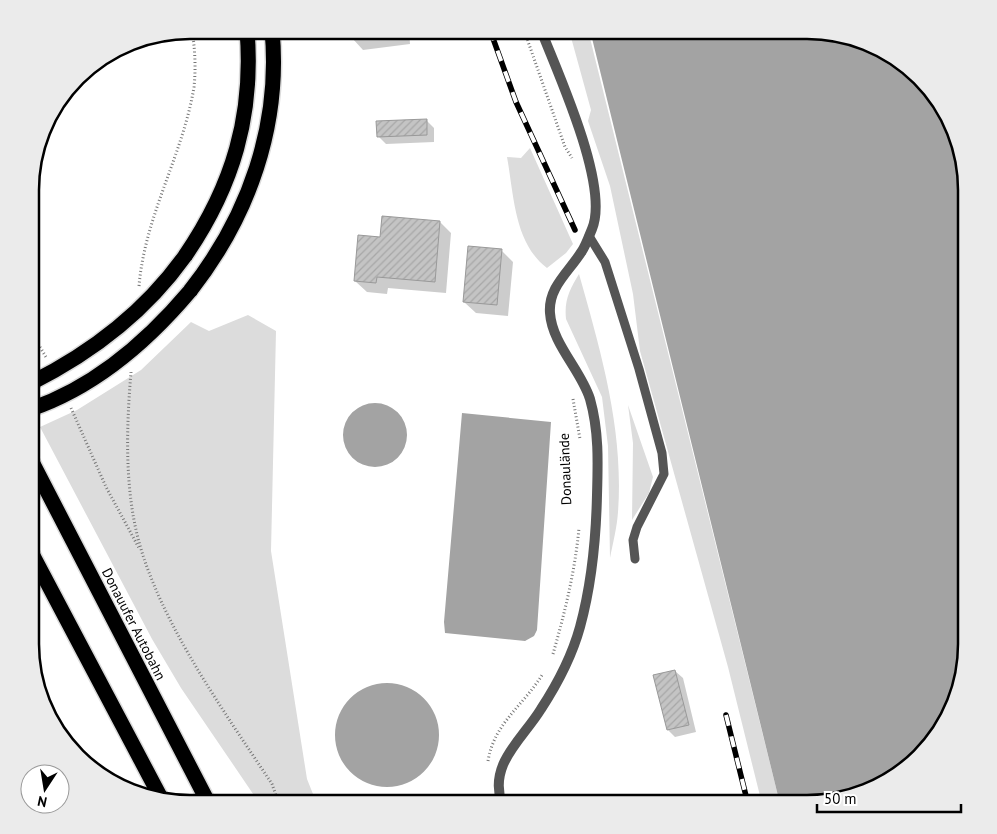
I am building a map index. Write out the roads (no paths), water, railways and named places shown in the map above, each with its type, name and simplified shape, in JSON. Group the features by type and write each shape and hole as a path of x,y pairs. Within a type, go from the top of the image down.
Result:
{"highway":[{"path":"39,379 78,358 124,323 161,288 185,256 214,210 227,182 242,130 248,85 246,39"},
{"path":"39,405 84,384 109,368 143,341 190,291 229,234 256,173 268,122 272,87 272,39"},
{"name":"Donauufer Autobahn","path":"39,475 204,795"},
{"path":"39,567 157,791"}],"street":[{"path":"499,795 499,778 503,764 513,744 540,711 569,662 578,635 592,573 596,534 596,428 584,384 556,334 550,313 551,301 556,285 582,250 589,236 597,212 597,196 573,113 544,39"}],"lane":[{"path":"589,236 608,270 639,369 662,453 664,474 641,514 633,540 635,558"}],"railway":[{"path":"493,39 516,102 575,230"},
{"path":"726,715 746,795"}]}
